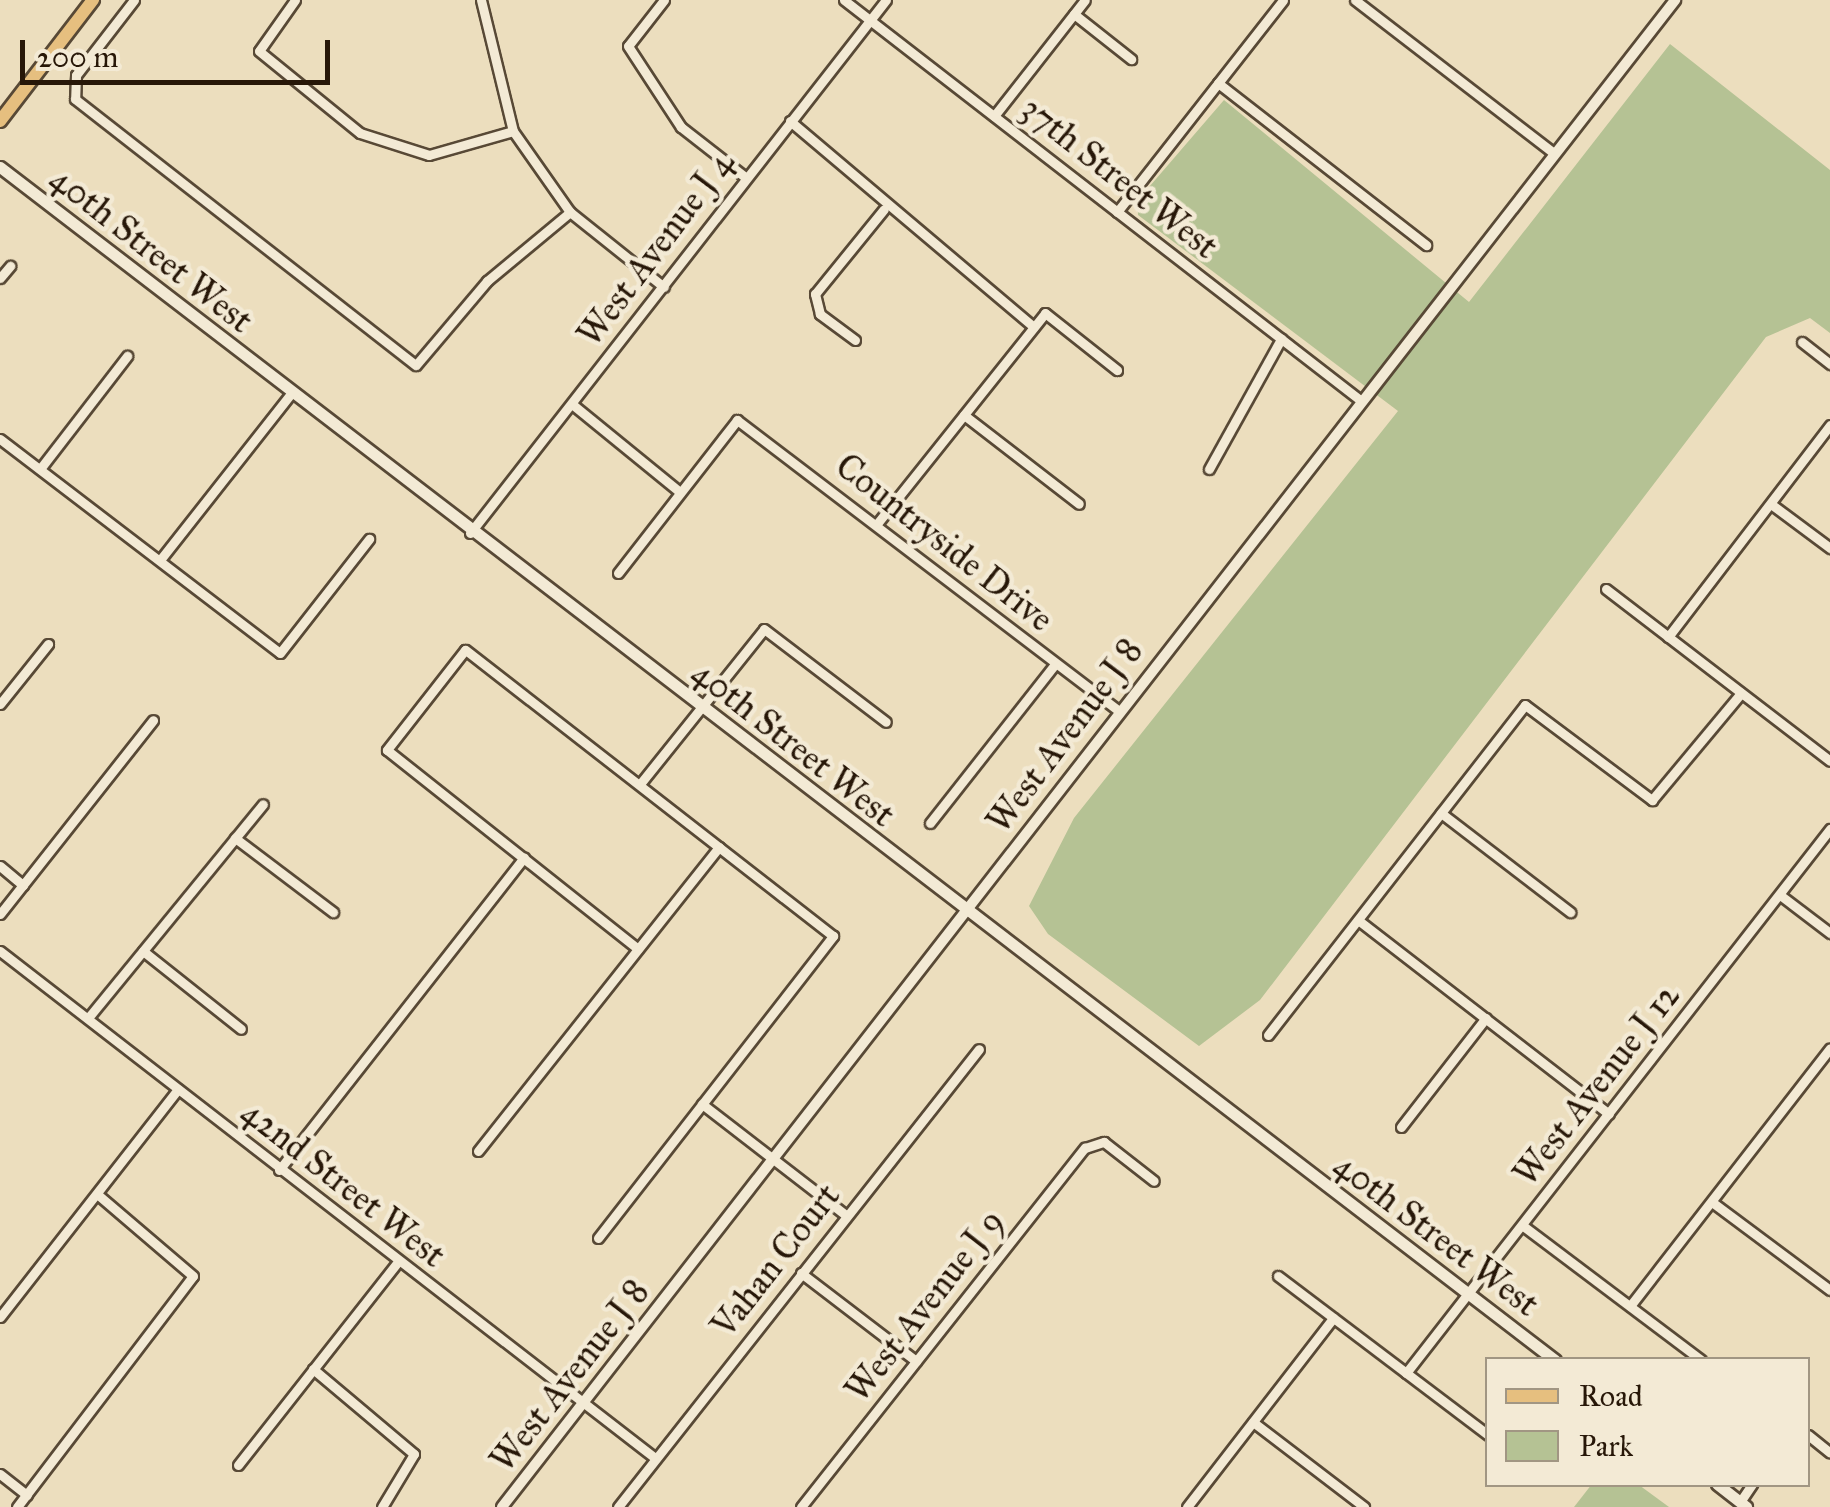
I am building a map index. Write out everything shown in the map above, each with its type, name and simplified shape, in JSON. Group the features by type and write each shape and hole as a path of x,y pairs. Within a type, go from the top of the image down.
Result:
{"main road":[{"path":"0,122 93,0"},
{"name":"40th Street West","path":"0,167 290,395 702,706 966,914 1551,1357"},
{"path":"1721,1487 1743,1504"}],"street":[{"path":"134,0 76,75 75,99 416,364 487,280 570,212"},
{"path":"295,0 259,51 360,132 429,156 513,131"},
{"path":"480,0 513,131 570,212 664,286"},
{"path":"664,0 628,46 682,127 745,177"},
{"name":"37th Street West","path":"844,0 1360,400"},
{"name":"West Avenue J 4","path":"470,533 886,0"},
{"path":"994,116 1085,0"},
{"path":"1117,212 1282,0"},
{"path":"1355,0 1554,153"},
{"name":"West Avenue J 8","path":"502,1507 966,914 1117,710 1675,0"},
{"path":"1074,14 1131,58"},
{"path":"1218,83 1426,245"},
{"path":"790,121 884,209 1034,327"},
{"path":"855,340 820,314 816,294 884,209"},
{"path":"0,278 10,266"},
{"path":"876,526 1046,313 1117,370"},
{"path":"1208,469 1280,339"},
{"path":"1802,342 1830,364"},
{"path":"40,469 128,356"},
{"path":"160,560 290,395"},
{"path":"572,404 680,492 618,573"},
{"path":"964,415 1079,504"},
{"name":"Countryside Drive","path":"680,492 737,420 1117,710"},
{"path":"1668,637 1830,426"},
{"path":"0,439 280,653 368,539"},
{"path":"1772,504 1830,548"},
{"path":"1606,589 1830,761"},
{"path":"640,784 764,629 886,722"},
{"path":"0,704 48,644"},
{"path":"598,1238 833,936 465,650 387,750 638,949"},
{"path":"930,823 1055,664"},
{"path":"1268,1034 1525,705 1652,800 1742,693"},
{"path":"0,914 153,720"},
{"path":"88,1018 263,804"},
{"path":"1441,813 1570,912"},
{"name":"West Avenue J 12","path":"1406,1374 1830,829"},
{"path":"235,838 333,912"},
{"path":"478,1151 719,847"},
{"path":"279,1170 524,858"},
{"path":"0,866 23,885"},
{"path":"1780,895 1830,933"},
{"path":"1358,920 1609,1114"},
{"name":"42nd Street West","path":"0,950 397,1263 655,1458"},
{"path":"143,951 242,1029"},
{"path":"1402,1127 1486,1018"},
{"path":"1630,1306 1830,1048"},
{"name":"Vahan Court","path":"618,1507 979,1049"},
{"path":"0,1318 178,1089"},
{"path":"702,1104 847,1216"},
{"name":"West Avenue J 9","path":"801,1507 1094,1141 1154,1181"},
{"path":"17,1507 193,1276 97,1194"},
{"path":"1712,1202 1830,1290"},
{"path":"1522,1225 1697,1357"},
{"path":"238,1465 397,1263"},
{"path":"801,1273 916,1361"},
{"path":"1278,1276 1485,1433"},
{"path":"1187,1507 1333,1318"},
{"path":"313,1369 414,1454 382,1507"},
{"path":"1253,1422 1364,1507"},
{"path":"1810,1437 1830,1452"},
{"path":"0,1474 26,1495"}],"green space":[{"path":"1670,44 1830,170 1830,333 1810,318 1766,337 1260,1000 1199,1046 1048,934 1029,906 1074,818 1398,411 1138,215 1137,201 1224,100 1469,302"},
{"path":"1590,1487 1642,1487 1669,1507 1574,1507"}]}
